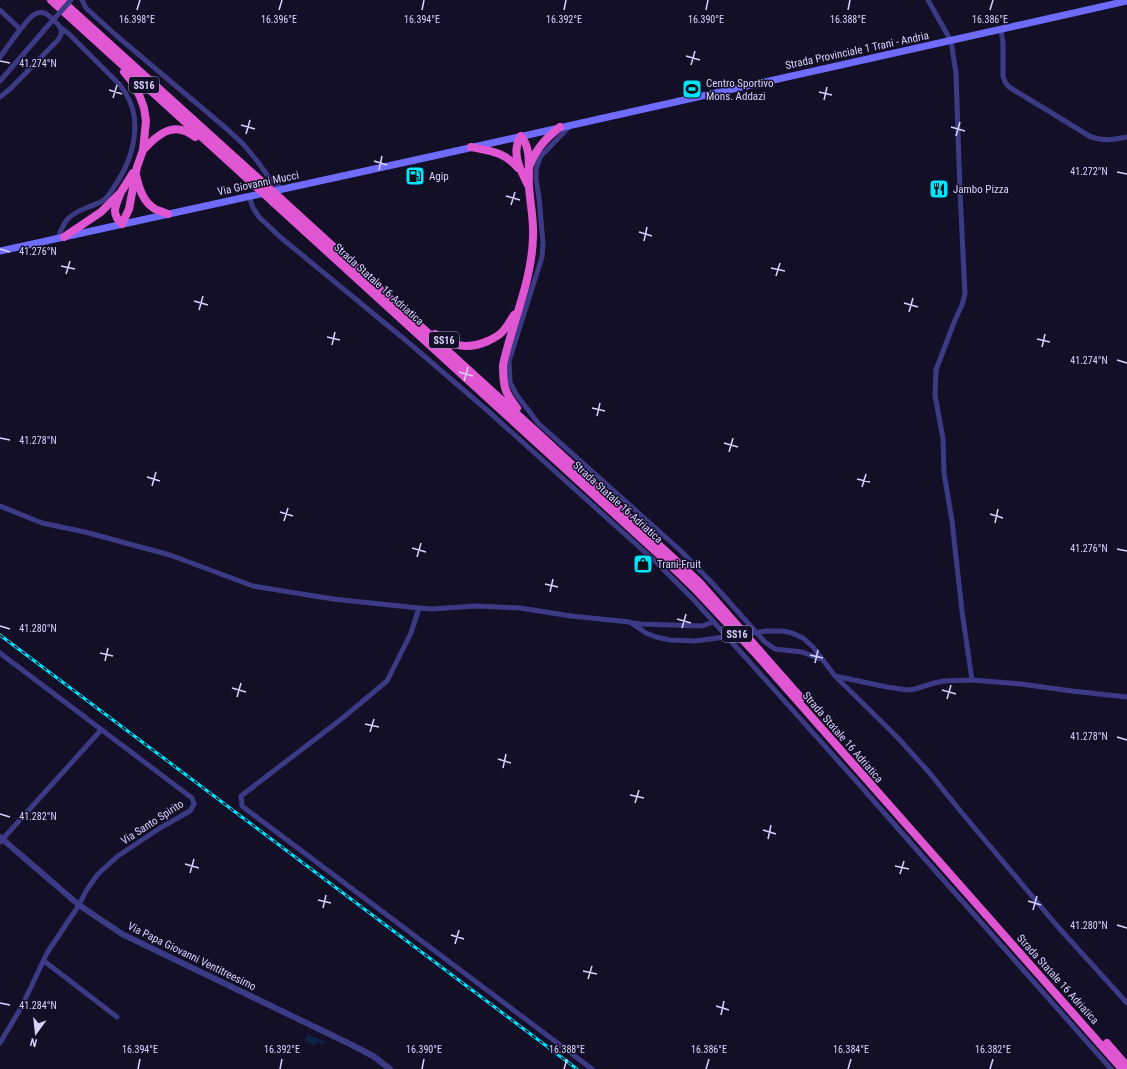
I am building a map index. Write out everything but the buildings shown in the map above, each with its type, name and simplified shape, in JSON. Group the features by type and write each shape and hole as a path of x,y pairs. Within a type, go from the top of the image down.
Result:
{"highway":[{"name":"Strada Statale 16 Adriatica","path":"51,0 118,62 239,166"},
{"name":"Strada Statale 16 Adriatica","path":"61,0 696,590 756,654 1122,1069"},
{"name":"SS16","path":"118,62 121,69 134,84 144,108 146,121 143,150 136,171 128,209 122,224 117,220 115,208 122,192 136,171"},
{"path":"526,170 538,148 548,136 560,127"},
{"name":"SS16","path":"143,150 159,134 174,129 190,133 222,158 239,166"},
{"name":"SS16","path":"526,170 516,156 515,149 521,136 527,146 526,170 533,221 533,238 531,261 503,365 503,376 504,388 508,398 541,436"},
{"name":"SS16","path":"471,147 494,151 526,170"},
{"path":"136,171 140,190 147,201 155,209 168,214"},
{"name":"SS16","path":"61,237 101,212 122,192"},
{"name":"Strada Statale 16 Adriatica","path":"277,201 373,284 699,582 1127,1066"},
{"name":"SS16","path":"373,284 397,300 434,333 444,340 456,345 469,346 481,344 493,339 502,333 518,310"}],"main road":[{"name":"Strada Provinciale 1 Trani - Andria","path":"521,136 1127,1"},
{"name":"Via Giovanni Mucci","path":"0,251 521,136"}],"street":[{"path":"0,81 71,0"},
{"path":"82,0 86,8 118,37 244,145 270,179 282,189"},
{"path":"928,0 951,40 956,73 965,294 936,370 935,395 942,439 944,473 952,521 962,611 972,680"},
{"path":"0,10 20,29"},
{"path":"0,57 30,17 39,12 44,13 68,33 120,85 133,110 134,142 121,178 103,201 71,214 66,220 61,237"},
{"path":"0,97 10,89 57,41 61,35 60,27"},
{"path":"1000,29 1003,43 1003,76 1009,87 1091,137 1101,140 1112,140 1127,137"},
{"path":"571,125 541,156 536,170 536,179 540,198 543,243 542,257 509,361 510,382 516,394 538,423 681,551 766,642 775,649 802,652 823,660"},
{"path":"248,196 259,217 279,236 409,343 488,411 657,564 694,600 853,777 1111,1069"},
{"path":"0,506 42,522 170,555 253,586 333,599 418,608 432,609 475,606 520,608 571,616 641,624 702,626 713,622"},
{"path":"418,608 410,633 388,681 344,717 241,796 242,806 592,1069"},
{"path":"630,622 646,633 670,640 695,641 767,631 792,633 803,638 813,647 835,676 897,737 928,771 1059,928 1127,1003"},
{"name":"Via Santo Spirito","path":"0,653 192,798 194,804 190,811 160,828 118,856 98,874 48,953 22,1006 0,1043"},
{"path":"835,676 907,690 915,689 934,682 972,680 1127,696"},
{"path":"1,839 101,730"},
{"name":"Via Papa Giovanni Ventitreesimo","path":"1,839 79,905 122,934 352,1045 373,1056 390,1069"},
{"path":"44,961 117,1017"}],"water":[{"path":"308,1034 325,1042 323,1045 317,1042 315,1046 305,1041"}],"railway":[{"path":"0,635 577,1069"}],"place":[{"name":"Centro Sportivo Mons. Addazi","path":"692,89"},
{"name":"Agip","path":"415,176"},
{"name":"Jambo Pizza","path":"939,189"},
{"name":"Trani-Fruit","path":"643,564"}]}
